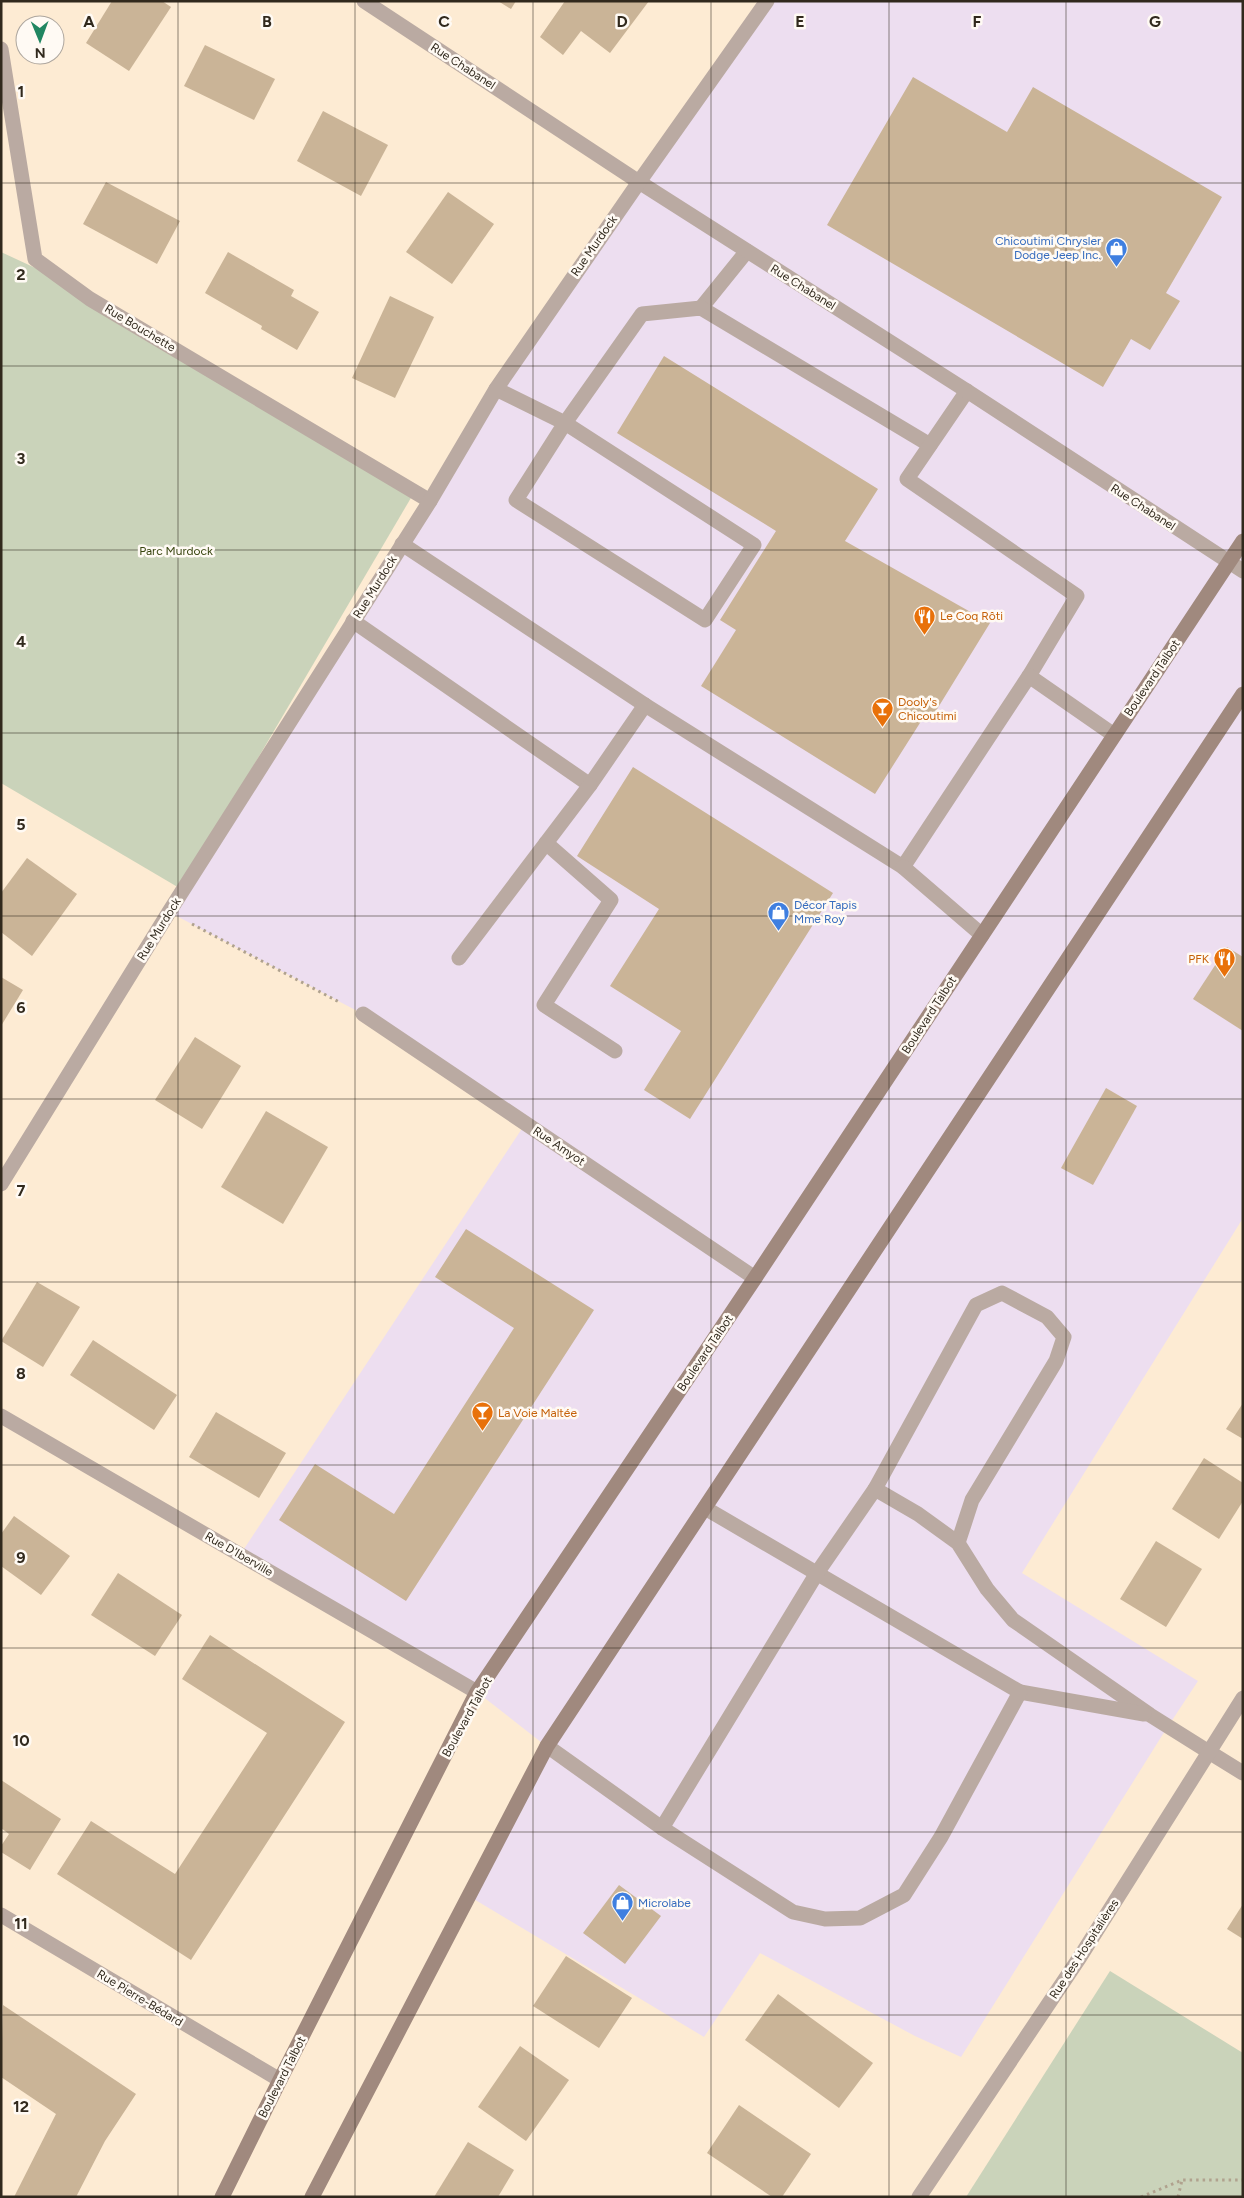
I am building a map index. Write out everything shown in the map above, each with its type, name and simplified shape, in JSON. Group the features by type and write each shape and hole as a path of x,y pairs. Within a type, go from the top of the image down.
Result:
{"main road":[{"name":"Boulevard Talbot","path":"222,2197 478,1692 755,1278 1243,541"},
{"path":"312,2197 547,1746 1243,694"}],"street":[{"name":"Rue Chabanel","path":"364,1 639,182 967,391 1243,572"},
{"name":"Rue Murdock","path":"1,1184 169,912 430,501 496,389 767,1"},
{"name":"Rue Bouchette","path":"1,49 35,259 90,299 430,501"},
{"path":"701,308 747,251"},
{"path":"496,389 565,423 754,545 705,620 516,500 565,423 642,314 701,308 930,445"},
{"path":"903,867 1029,676 1077,596 907,479 967,391"},
{"path":"402,544 645,705 903,867 982,935"},
{"path":"353,621 590,785"},
{"path":"1029,676 1114,735"},
{"path":"459,958 590,785 645,705"},
{"path":"546,843 611,900 544,1005 615,1051"},
{"name":"Rue Amyot","path":"363,1014 755,1278"},
{"path":"662,1828 817,1572 875,1489 976,1305 1002,1294 1047,1317 1064,1337 1056,1361 972,1500 958,1543"},
{"name":"Rue D'Iberville","path":"1,1416 478,1692"},
{"path":"875,1489 918,1514 958,1543 987,1589 1013,1620 1150,1715 1243,1773"},
{"path":"705,1508 1020,1692 1150,1715"},
{"path":"547,1746 662,1828 793,1912 825,1919 860,1918 904,1895 940,1837 1020,1692"},
{"name":"Rue des Hospitalières","path":"919,2197 1080,1957 1243,1698"},
{"name":"Rue Pierre-Bédard","path":"1,1915 280,2080"}],"path":[{"path":"169,912 363,1014"},
{"path":"1178,2197 1182,2180"},
{"path":"1141,2197 1182,2180 1243,2180"}],"shaded area":[{"path":"767,1 1243,1 1243,1218 1022,1573 1198,1681 961,2057 915,2036 760,1953 704,2037 467,1895 546,1746 477,1692 240,1555 525,1124 363,1014 169,912 496,389"}],"green space":[{"name":"Parc Murdock","path":"1,252 102,299 415,491 181,889 1,783"},
{"path":"1110,1971 1243,2053 1243,2197 966,2197"}],"building":[{"path":"112,1 162,1 171,7 129,71 86,43"},
{"path":"498,1 516,1 511,9"},
{"path":"565,1 649,1 610,53 581,31 563,55 540,37"},
{"path":"205,45 275,79 254,120 184,86"},
{"path":"913,77 1007,132 1033,87 1222,197 1166,293 1180,301 1150,350 1131,339 1103,387 827,225"},
{"path":"323,111 388,145 361,196 297,161"},
{"path":"106,182 180,221 157,264 83,224"},
{"path":"448,192 494,224 452,284 406,252"},
{"path":"228,252 294,290 291,296 319,312 297,350 261,329 262,326 205,293"},
{"path":"390,296 434,317 395,398 352,378"},
{"path":"664,356 878,489 845,541 990,623 931,719 925,715 875,794 701,686 736,630 720,620 776,531 617,433"},
{"path":"633,767 833,893 690,1119 644,1090 681,1031 610,986 659,909 577,856"},
{"path":"27,858 77,894 32,956 1,932 1,893"},
{"name":"PFK","path":"1227,947 1243,957 1243,1031 1193,999"},
{"path":"1,977 23,990 1,1026"},
{"path":"195,1037 241,1066 202,1129 155,1100"},
{"path":"1106,1088 1137,1106 1093,1185 1061,1168"},
{"path":"266,1111 328,1147 283,1224 221,1187"},
{"path":"466,1229 594,1310 406,1601 279,1520 315,1464 394,1514 514,1328 435,1277"},
{"path":"37,1282 80,1307 43,1367 1,1341"},
{"path":"93,1340 177,1395 154,1430 70,1375"},
{"path":"1243,1403 1243,1439 1226,1429"},
{"path":"216,1412 286,1453 259,1498 189,1457"},
{"path":"1204,1458 1243,1483 1243,1501 1219,1539 1172,1509"},
{"path":"14,1516 70,1556 41,1595 1,1566 1,1534"},
{"path":"1156,1541 1202,1569 1166,1627 1120,1599"},
{"path":"118,1573 182,1615 155,1656 91,1615"},
{"path":"210,1635 345,1722 191,1960 57,1874 91,1821 175,1874 267,1733 182,1679"},
{"path":"1,1780 61,1819 30,1870 1,1852 1,1846 9,1834 1,1828"},
{"path":"619,1885 661,1916 625,1964 583,1933"},
{"path":"1243,1904 1243,1939 1227,1929"},
{"path":"566,1956 632,1998 599,2048 533,2006"},
{"path":"778,1994 873,2063 839,2108 745,2040"},
{"path":"3,2005 136,2094 105,2141 76,2197 14,2197 56,2114 1,2077"},
{"path":"520,2046 569,2080 526,2141 478,2107"},
{"path":"739,2105 811,2154 782,2197 772,2197 707,2153"},
{"path":"468,2142 514,2170 498,2197 434,2197"}],"place":[{"name":"Chicoutimi Chrysler Dodge Jeep Inc.","path":"1117,267"},
{"name":"Le Coq Rôti","path":"924,635"},
{"name":"Dooly's Chicoutimi","path":"882,728"},
{"name":"Décor Tapis Mme Roy","path":"778,931"},
{"name":"PFK","path":"1225,978"},
{"name":"La Voie Maltée","path":"482,1432"},
{"name":"Microlabe","path":"622,1922"}]}
